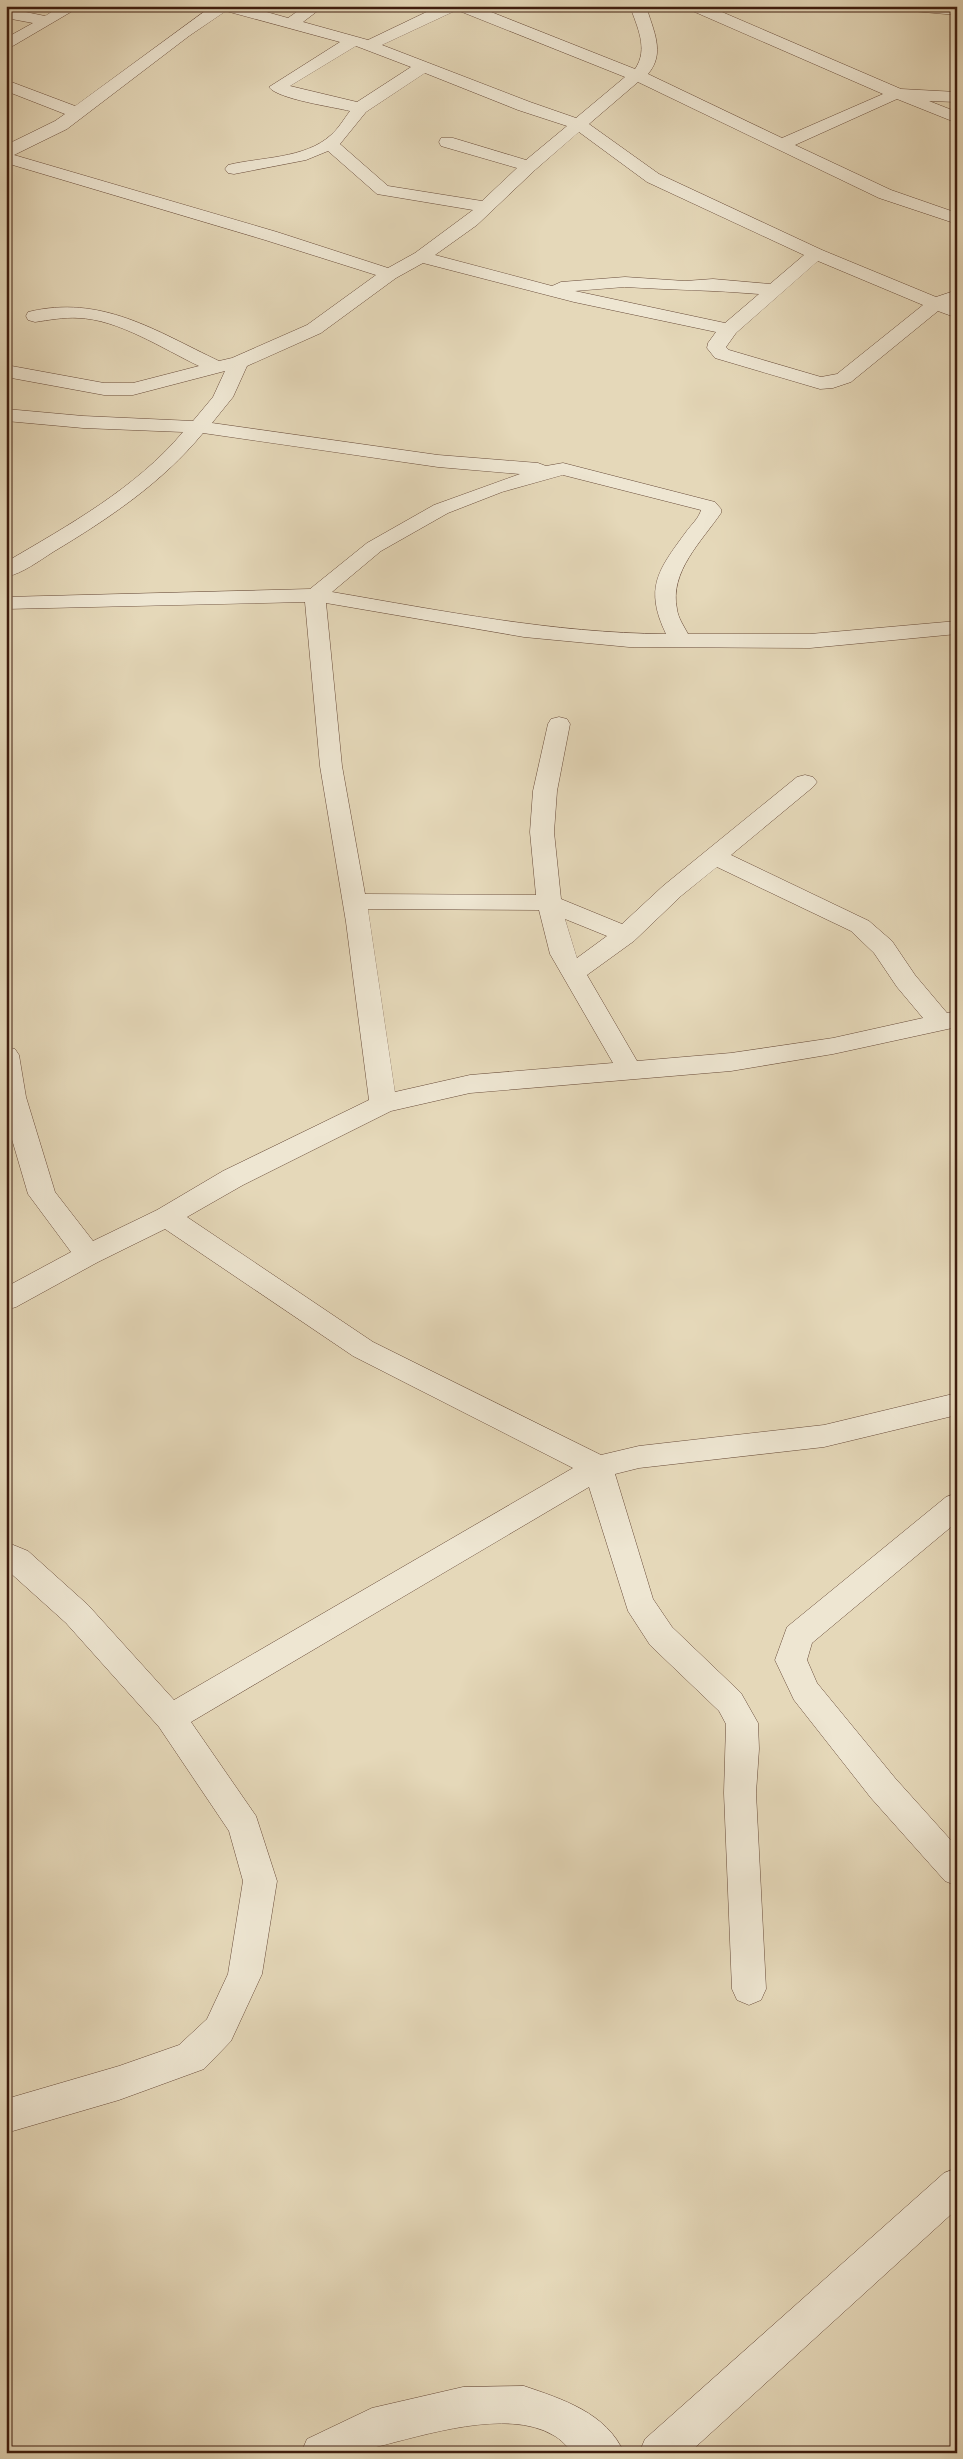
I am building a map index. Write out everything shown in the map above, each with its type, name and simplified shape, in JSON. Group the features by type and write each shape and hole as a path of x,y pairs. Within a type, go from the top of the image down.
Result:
{"street":[{"path":"6,45 73,6"},
{"path":"6,152 52,129 77,113 183,33 224,6 361,43 524,106 579,124 653,178 816,254 957,312"},
{"path":"291,23 316,6"},
{"path":"360,108 299,95 277,87 361,43 452,6"},
{"path":"462,6 584,57 636,75 885,194 957,219"},
{"path":"6,371 104,389 133,389 239,362 314,329 390,274 421,257 487,207 529,166 636,75 648,62 651,44 638,6"},
{"path":"694,6 896,94 957,118"},
{"path":"912,6 956,8"},
{"path":"6,13 47,21"},
{"path":"234,169 306,155 330,144 338,138 360,108 423,67"},
{"path":"6,85 77,113"},
{"path":"780,145 896,94 957,97"},
{"path":"447,142 529,166"},
{"path":"330,144 368,179 383,190 487,207"},
{"path":"6,158 271,236 390,274"},
{"path":"816,254 729,329 717,343 716,348 722,354 820,383 834,382 844,378 936,303 957,296"},
{"path":"421,257 540,290 612,307 729,329"},
{"path":"540,290 625,282 685,286 713,284 774,290"},
{"path":"35,316 77,312 102,315 123,322 216,368"},
{"path":"6,571 77,530 136,490 179,450 199,426 225,393 239,362"},
{"path":"9,417 199,426 438,461 577,471 708,506 711,509 711,513 680,554 666,587 665,608 679,639"},
{"path":"315,595 374,547 441,509 495,488 552,470"},
{"path":"315,595 331,766 354,901 383,1104"},
{"path":"6,603 315,595 524,631 629,640 810,641 957,627"},
{"path":"559,724 545,791 542,832 549,903 562,954 630,1071"},
{"path":"572,973 625,935 714,856 805,782"},
{"path":"714,856 860,926 883,947 906,981 949,1021"},
{"path":"354,901 549,903 625,935"},
{"path":"6,1300 88,1255 167,1216 233,1178 383,1104 470,1084 731,1062 833,1046 949,1021"},
{"path":"6,1055 13,1098 42,1194 88,1255"},
{"path":"167,1216 362,1349 598,1467 639,1602 661,1636 730,1702 742,1723 743,1749 740,1793 749,1988"},
{"path":"170,1718 598,1467 639,1457 824,1436 957,1404"},
{"path":"957,1505 798,1636 791,1660 805,1691 826,1719 883,1788 957,1871"},
{"path":"6,1554 17,1560 77,1614 170,1718 244,1826 260,1880 245,1974 219,2030 191,2057 119,2083 6,2116"},
{"path":"659,2453 957,2185"},
{"path":"321,2453 372,2428 462,2406 524,2405 566,2420 604,2453"}]}
